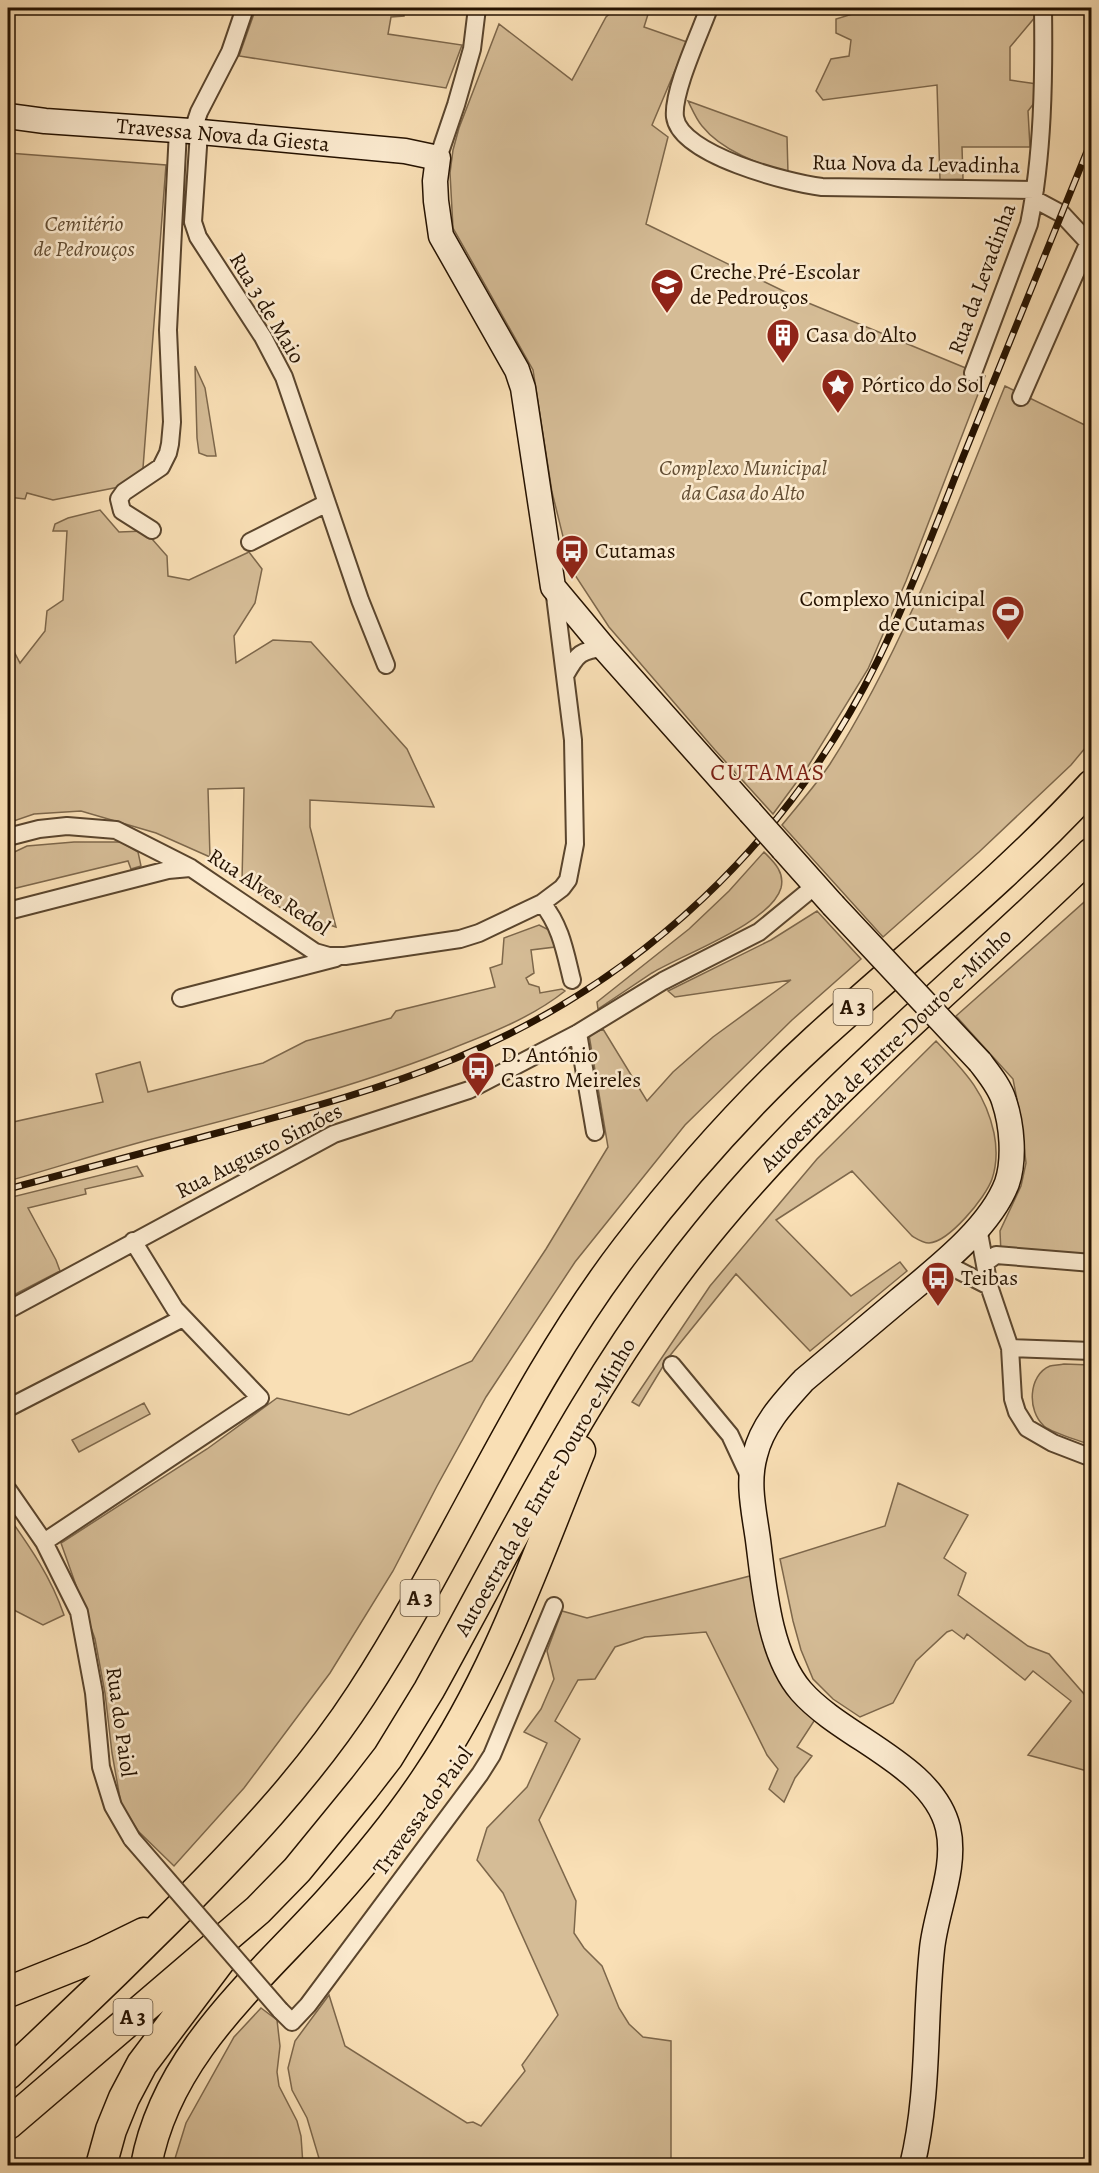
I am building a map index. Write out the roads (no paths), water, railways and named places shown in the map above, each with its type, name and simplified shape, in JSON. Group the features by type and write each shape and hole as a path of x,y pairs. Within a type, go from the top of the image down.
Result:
{"highway":[{"name":"A 3","path":"8,2074 87,2001 170,1918 259,1826 316,1758 358,1700 396,1641 553,1355 601,1283 663,1203 743,1112 812,1043 1022,855 1092,785"},
{"name":"Autoestrada de Entre-Douro-e-Minho","path":"8,2124 258,1910 332,1828 388,1757 434,1681 567,1440 617,1359 660,1295 706,1233 794,1134 894,1037 1092,853"},
{"path":"147,2166 158,2122 174,2085 195,2051 220,2018 331,1899 380,1842 451,1741 501,1644 617,1359"},
{"path":"100,2166 123,2098 142,2064 258,1910"},
{"path":"8,1992 104,1953 170,1918"}],"street":[{"name":"Rua 3 de Maio","path":"245,8 230,52 198,112 196,121 188,131 193,222 198,237 263,337 284,377 386,665"},
{"path":"477,8 472,49 438,158 435,181 436,201 441,236 517,370 523,388 554,587 604,648 815,886 980,1062 1004,1100 1010,1131 1008,1181 993,1209 978,1228 942,1262 804,1380 786,1400 761,1436 750,1478"},
{"name":"Rua Nova da Levadinha","path":"709,8 680,88 675,115 678,128 694,143 738,165 801,185 822,188 1035,194"},
{"name":"Rua da Levadinha","path":"972,374 1029,224 1035,194 1040,142 1043,8"},
{"name":"Travessa Nova da Giesta","path":"8,116 405,151 438,158"},
{"path":"152,530 122,511 119,499 124,492 160,467 170,444 172,422 168,330 188,131"},
{"name":"Rua da Levadinha","path":"1020,397 1090,239 1035,194"},
{"path":"249,542 327,503"},
{"name":"Rua Alves Redol","path":"8,837 39,829 67,826 116,830 191,868 315,952 329,956 345,956 460,939 479,933 542,903 562,888 568,880 575,844 573,740 554,587"},
{"path":"566,674 574,659 582,652 604,648"},
{"path":"8,911 168,870 191,868"},
{"name":"Rua Augusto Simões","path":"8,1310 132,1241 334,1134 469,1090 578,1033 663,981 759,932 815,886"},
{"path":"542,903 553,916 560,932 572,980"},
{"path":"181,998 345,956"},
{"path":"578,1033 595,1132"},
{"path":"978,1228 989,1286 1010,1348 1013,1400 1017,1412 1027,1428 1053,1443 1092,1458"},
{"path":"44,1542 260,1398 175,1310 132,1241"},
{"path":"985,1263 996,1255 1092,1263"},
{"path":"942,1262 989,1286"},
{"path":"8,1408 183,1318"},
{"path":"1010,1348 1092,1351"},
{"path":"672,1365 730,1435 750,1478 768,1614 789,1671 800,1690 822,1710 914,1775 930,1794 948,1828 949,1861 932,1948 924,2100 912,2166"},
{"name":"Rua do Paiol","path":"8,1490 44,1542 79,1612 94,1693 101,1767 112,1806 132,1839 292,2022"},
{"name":"Travessa do Paiol","path":"292,2022 308,2005 492,1755 554,1606"}],"railway":[{"path":"8,1189 309,1108 397,1081 454,1059 522,1027 587,990 647,947 703,898 754,845 801,788 842,726 878,660 922,559 1092,139"}],"place":[{"name":"Creche Pré-Escolar de Pedrouços","path":"667,314"},
{"name":"Casa do Alto","path":"783,364"},
{"name":"Pórtico do Sol","path":"838,414"},
{"name":"Cutamas","path":"572,580"},
{"name":"Complexo Municipal de Cutamas","path":"1008,641"},
{"name":"D. António Castro Meireles","path":"478,1097"},
{"name":"Teibas","path":"938,1307"}],"district":[{"name":"CUTAMAS","path":"768,772"}],"park label":[{"name":"Cemitério de Pedrouços","path":"84,236"},
{"name":"Complexo Municipal da Casa do Alto","path":"743,480"}]}
